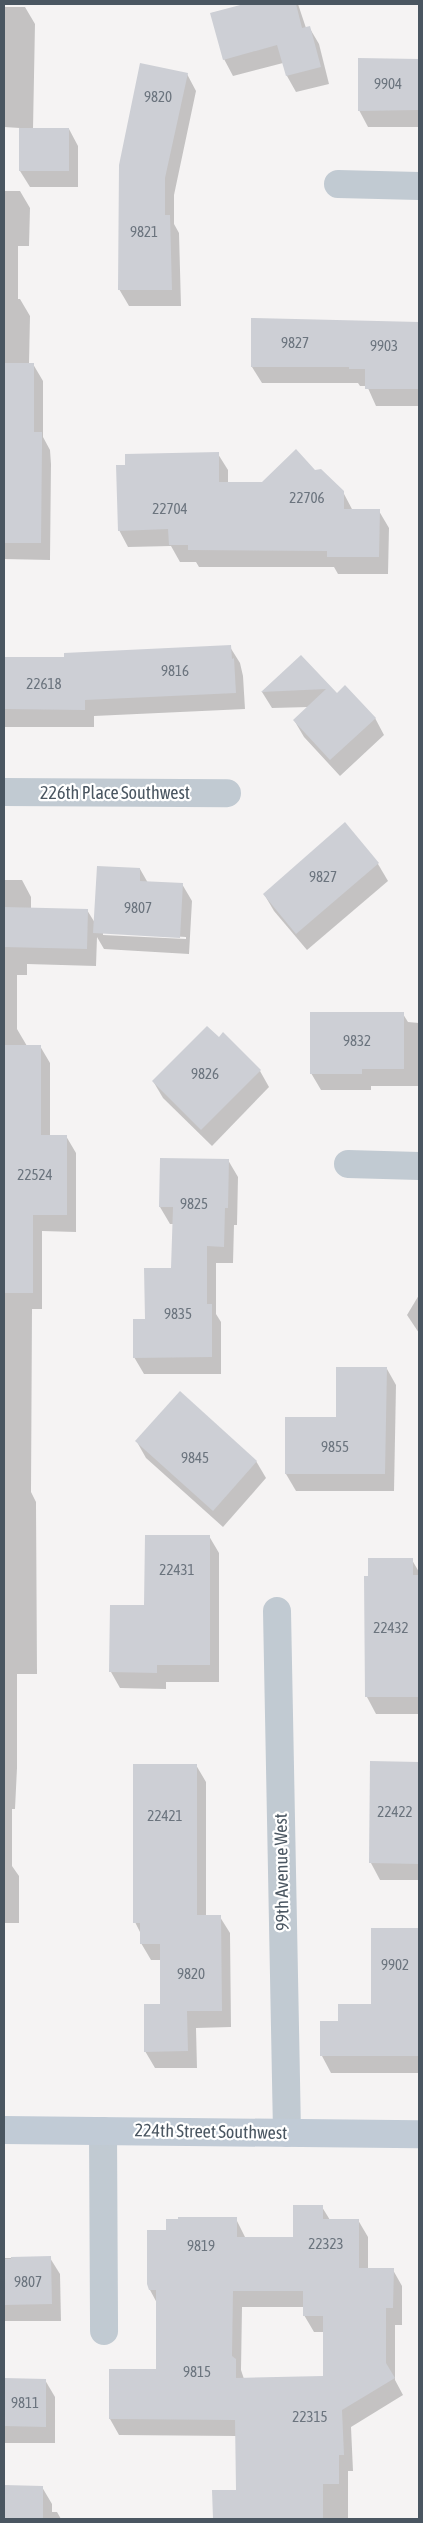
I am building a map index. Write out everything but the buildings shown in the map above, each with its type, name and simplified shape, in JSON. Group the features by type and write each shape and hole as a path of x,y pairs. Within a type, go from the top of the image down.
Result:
{"street":[{"path":"338,184 419,186"},
{"name":"226th Place Southwest","path":"4,792 227,793"},
{"path":"348,1164 419,1166"},
{"name":"99th Avenue West","path":"277,1611 287,2133"},
{"name":"224th Street Southwest","path":"4,2130 419,2134"},
{"path":"103,2131 104,2331"}]}
